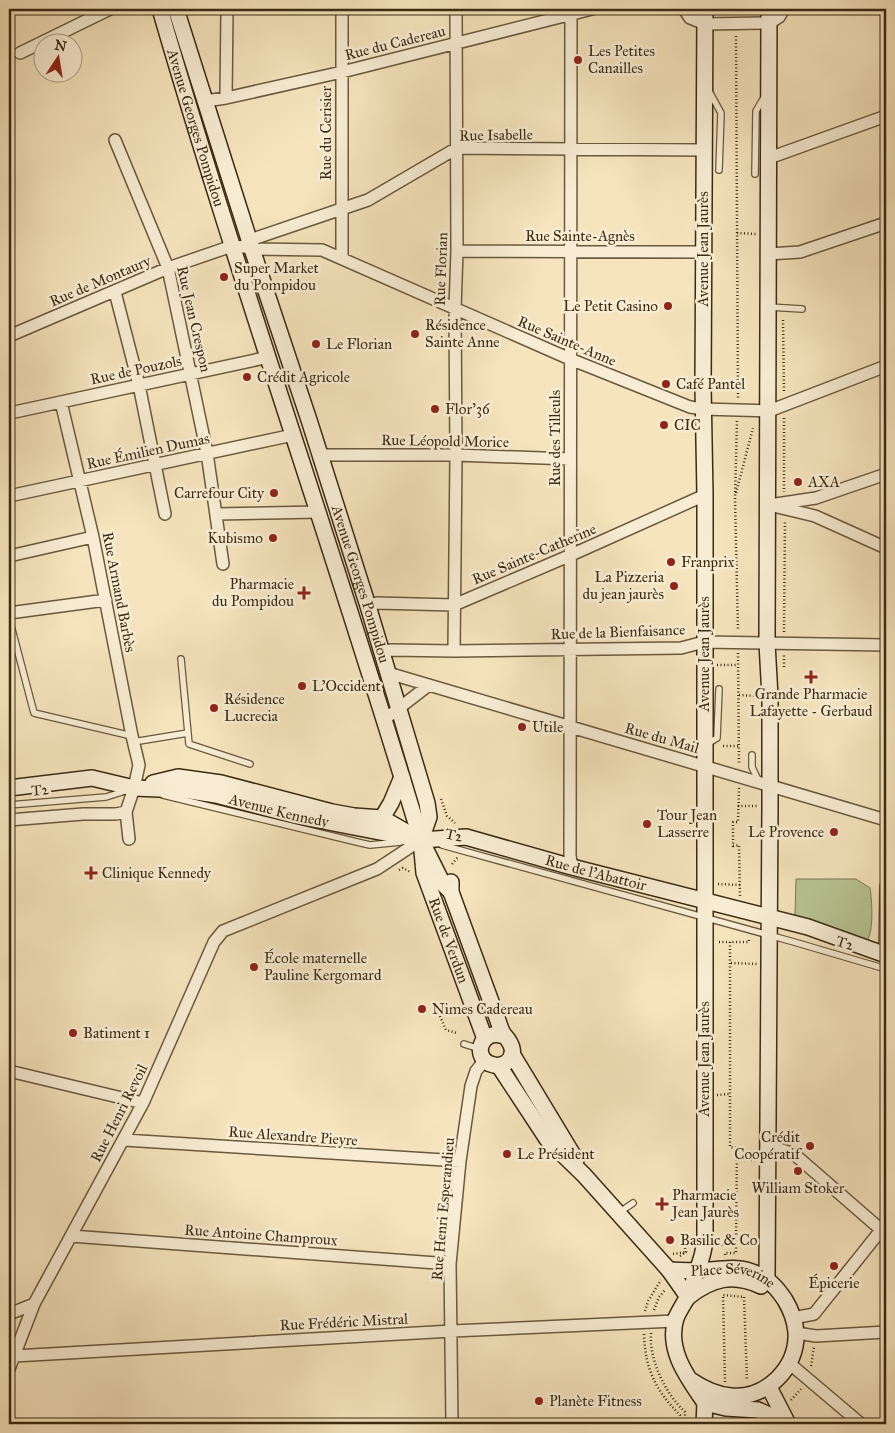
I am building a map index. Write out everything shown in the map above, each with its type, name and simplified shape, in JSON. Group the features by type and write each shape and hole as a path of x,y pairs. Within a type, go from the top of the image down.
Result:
{"main road":[{"name":"Avenue Georges Pompidou","path":"160,9 320,455 368,606 427,803 429,818 421,840"},
{"name":"Avenue Georges Pompidou","path":"176,9 205,101 245,246 269,357 385,719 421,840"},
{"name":"Avenue Jean Jaurès","path":"688,1296 704,1252 705,1239 703,150 705,9"},
{"path":"767,1278 769,918 764,784 770,697 767,643 769,411 776,307 768,254 769,88 778,12"},
{"name":"Avenue Kennedy","path":"134,788 178,777 221,783 354,816 382,818"},
{"path":"402,777 391,803 382,818 421,840"},
{"name":"Avenue Kennedy","path":"9,788 92,778 134,788 184,790 216,795 297,816 421,840"},
{"name":"Rue de l'Abattoir","path":"421,840 466,837 572,867 808,927 886,955"},
{"name":"Rue de Verdun","path":"421,840 443,884 451,892 504,1036 511,1043 512,1054 559,1130 584,1175"},
{"name":"Rue de Verdun","path":"421,840 424,872 487,1054 547,1139 584,1175 669,1269 688,1296"},
{"path":"504,1036 495,1034 487,1054 508,1061 512,1054"},
{"name":"Place Séverine","path":"669,1269 698,1271 736,1267 754,1272 767,1278 780,1291 790,1308 795,1326"},
{"path":"688,1296 710,1283 730,1278 749,1280 784,1299"},
{"name":"Place Séverine","path":"688,1296 680,1308 675,1321 676,1351 680,1365 705,1403"},
{"path":"689,1380 716,1394 731,1396 747,1396 768,1387 781,1375 789,1363 795,1347 795,1326"},
{"path":"768,1387 779,1419"},
{"path":"704,1424 705,1403 726,1408 758,1410 779,1419"}],"street":[{"path":"20,53 110,9"},
{"path":"226,98 227,9"},
{"name":"Rue du Cerisier","path":"342,9 342,258"},
{"name":"Rue Florian","path":"454,650 455,309 457,251 456,9"},
{"name":"Rue du Cadereau","path":"205,101 342,72 456,44 571,11 592,9"},
{"path":"882,9 886,10"},
{"name":"Rue des Tilleuls","path":"571,11 570,856 572,867"},
{"path":"688,12 705,24 778,12"},
{"path":"769,158 886,116"},
{"name":"Rue Jean Crespon","path":"115,140 168,268 208,453 223,564"},
{"name":"Rue Isabelle","path":"245,246 341,208 368,200 457,148 703,150"},
{"path":"768,254 800,252 886,223"},
{"name":"Rue Sainte-Anne","path":"245,246 322,250 570,359 690,406 703,409 769,411"},
{"name":"Rue de Montaury","path":"9,336 168,268 245,246"},
{"name":"Rue Sainte-Agnès","path":"457,251 703,252"},
{"path":"115,292 139,385 165,514"},
{"name":"Rue de Pouzols","path":"10,413 269,357"},
{"path":"769,411 886,366"},
{"name":"Rue Armand Barbès","path":"60,402 93,537 139,765 126,812"},
{"name":"Rue Émilien Dumas","path":"9,496 293,435"},
{"name":"Rue Léopold Morice","path":"320,455 456,455 570,459"},
{"path":"785,506 816,498 886,474"},
{"name":"Rue Sainte-Catherine","path":"368,606 378,603 454,605 571,556 705,496"},
{"path":"814,516 816,498"},
{"path":"769,505 785,506 814,516 886,548"},
{"path":"216,514 319,512"},
{"path":"9,556 93,537"},
{"path":"9,613 106,600"},
{"name":"Rue de la Bienfaisance","path":"381,651 681,648 704,642 886,645"},
{"name":"Rue du Mail","path":"388,673 886,820"},
{"path":"385,719 429,685"},
{"path":"9,820 126,812 129,839"},
{"name":"Rue Henri Revoil","path":"9,1369 34,1304 143,1103 214,942 223,931 377,869 421,840"},
{"path":"886,886 886,949"},
{"name":"Rue Henri Esperandieu","path":"452,1424 450,1264 460,1161 471,1086 476,1071 487,1054"},
{"path":"9,1071 143,1103"},
{"name":"Rue Alexandre Pieyre","path":"124,1140 460,1161"},
{"path":"767,1145 794,1154 885,1229 814,1314 795,1326"},
{"name":"Rue Antoine Champroux","path":"71,1236 450,1264"},
{"path":"9,1314 34,1304"},
{"name":"Rue Frédéric Mistral","path":"14,1356 675,1321"},
{"path":"795,1326 816,1336 886,1332"},
{"path":"789,1363 861,1424"}],"lane":[{"path":"704,82 721,113 719,170"},
{"path":"755,174 756,111 769,88"},
{"path":"776,307 802,309"},
{"path":"9,618 34,713 133,739 188,733"},
{"path":"181,659 189,744 250,764"},
{"path":"704,746 717,738 719,689"},
{"path":"752,755 752,767 764,784"},
{"name":"T2","path":"9,805 106,797 134,788"},
{"name":"T2","path":"421,840 462,849 886,969"},
{"path":"464,1044 487,1054"},
{"path":"618,1213 633,1203"}],"path":[{"path":"736,34 738,410 735,499 739,776 738,822 733,822 733,846 739,846 740,905"},
{"path":"737,233 757,234"},
{"path":"776,307 784,406 784,672"},
{"path":"735,499 753,426"},
{"path":"712,665 738,665"},
{"path":"739,695 763,697"},
{"path":"720,746 739,746"},
{"path":"438,797 441,797 447,816 454,823 461,825"},
{"path":"738,806 763,806"},
{"path":"395,871 403,868 411,873 417,873"},
{"path":"712,884 740,885"},
{"path":"712,942 749,942 749,930"},
{"path":"724,1262 725,1253 736,1253 737,1148 730,1147 730,942"},
{"path":"731,963 762,964"},
{"path":"440,1016 446,1030 457,1033"},
{"path":"737,1160 761,1160"},
{"path":"686,1252 684,1244 692,1244"},
{"path":"711,1245 736,1245"},
{"path":"680,1424 680,1415 663,1396 651,1376 646,1355 644,1314 648,1301 669,1269 686,1252"},
{"path":"672,1254 686,1252"},
{"path":"738,1293 744,1298 747,1386"},
{"path":"725,1385 723,1295 744,1298"},
{"path":"779,1419 808,1380 816,1336"}],"green space":[{"path":"796,879 856,879 870,888 872,923 867,940 795,916"}],"place":[{"name":"Les Petites Canailles","path":"578,60"},
{"name":"Super Market du Pompidou","path":"224,277"},
{"name":"Le Petit Casino","path":"668,306"},
{"name":"Résidence Sainte Anne","path":"415,334"},
{"name":"Le Florian","path":"316,344"},
{"name":"Crédit Agricole","path":"247,377"},
{"name":"Café Pantel","path":"666,384"},
{"name":"Flor'36","path":"435,409"},
{"name":"CIC","path":"664,425"},
{"name":"AXA","path":"798,482"},
{"name":"Carrefour City","path":"274,493"},
{"name":"Kubismo","path":"273,538"},
{"name":"Franprix","path":"671,562"},
{"name":"La Pizzeria du jean jaurès","path":"674,586"},
{"name":"Pharmacie du Pompidou","path":"304,593"},
{"name":"Grande Pharmacie Lafayette - Gerbaud","path":"811,677"},
{"name":"L'Occident","path":"302,686"},
{"name":"Résidence Lucrecia","path":"214,708"},
{"name":"Utile","path":"522,727"},
{"name":"Tour Jean Lasserre","path":"647,824"},
{"name":"Le Provence","path":"834,832"},
{"name":"Clinique Kennedy","path":"91,873"},
{"name":"École maternelle Pauline Kergomard","path":"254,967"},
{"name":"Nimes Cadereau","path":"422,1009"},
{"name":"Batiment 1","path":"73,1033"},
{"name":"Crédit Coopératif","path":"810,1146"},
{"name":"Le Président","path":"507,1154"},
{"name":"William Stoker","path":"798,1171"},
{"name":"Pharmacie Jean Jaurès","path":"662,1204"},
{"name":"Basilic & Co","path":"670,1240"},
{"name":"Épicerie","path":"834,1266"},
{"name":"Planète Fitness","path":"539,1401"}]}
